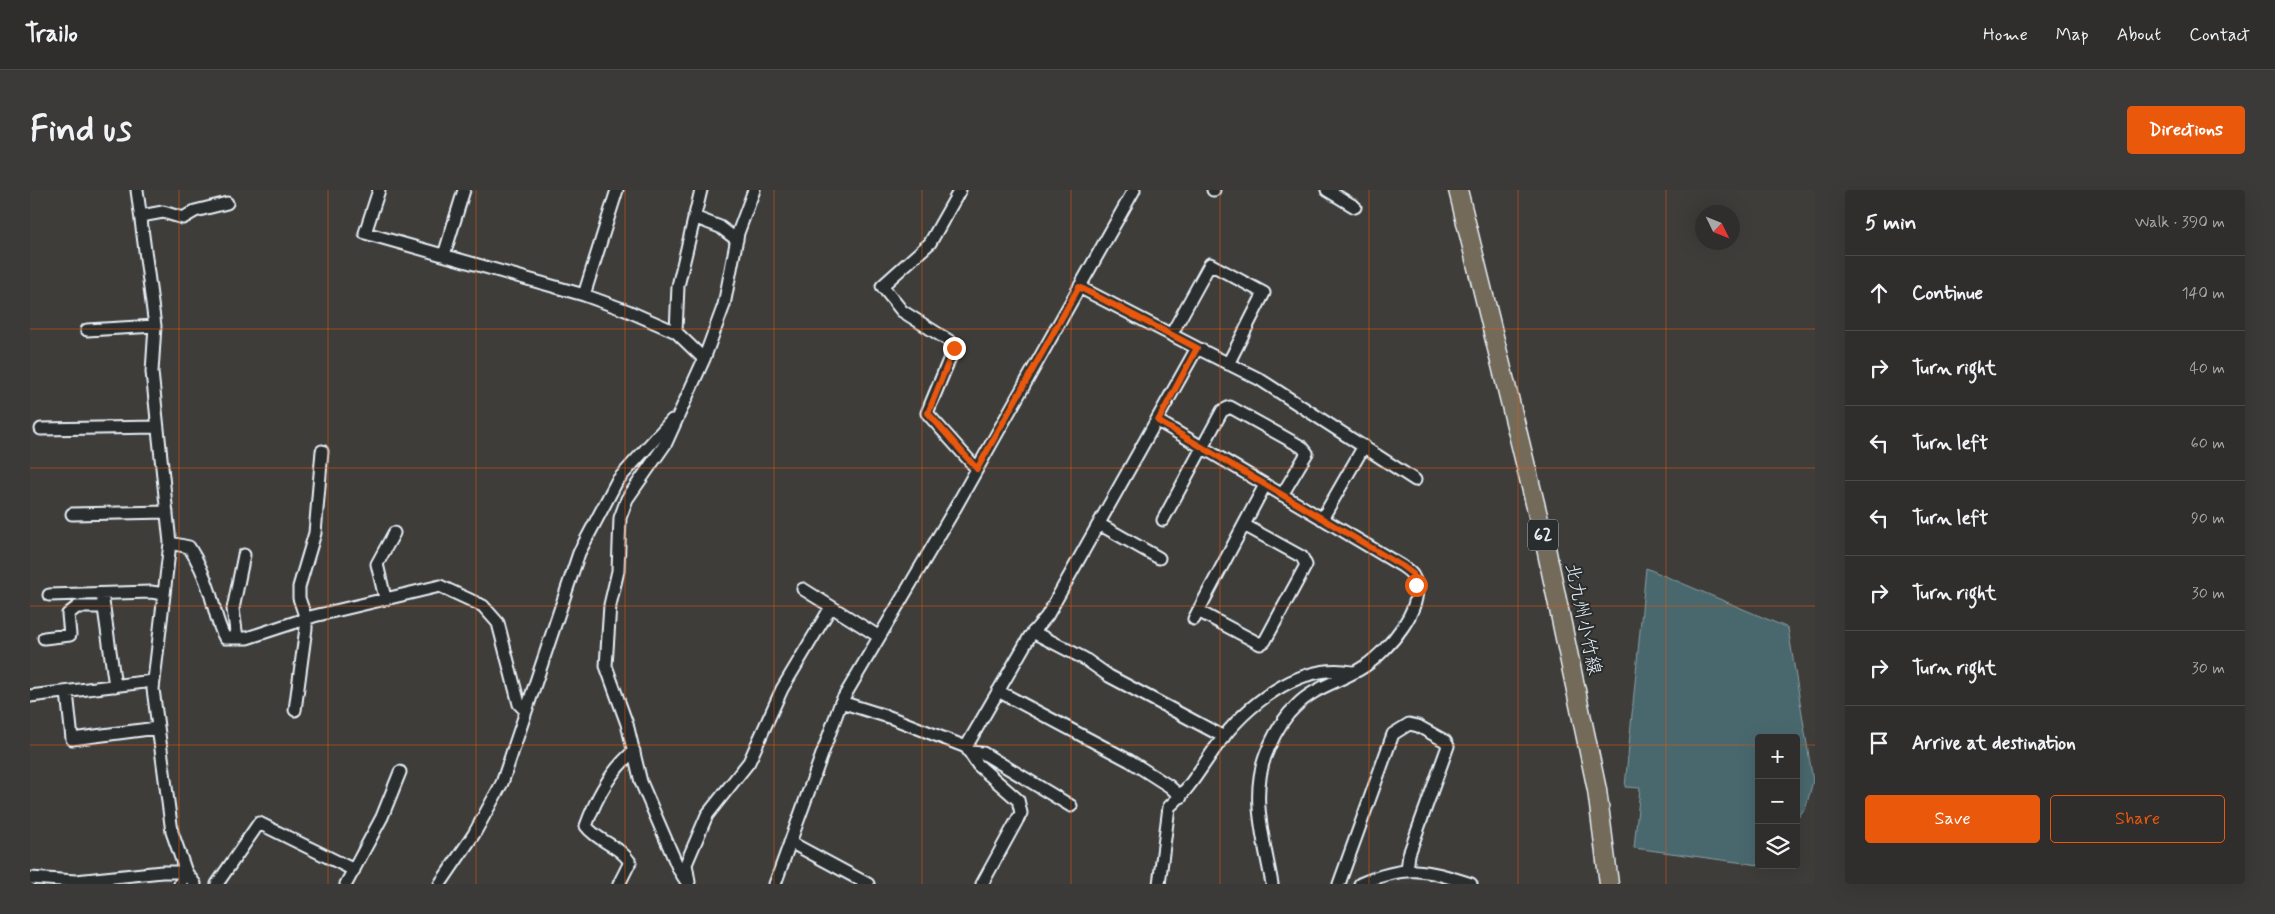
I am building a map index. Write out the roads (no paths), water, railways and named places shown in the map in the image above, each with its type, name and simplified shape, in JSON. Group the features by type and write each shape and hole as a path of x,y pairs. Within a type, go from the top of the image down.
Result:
{"main road":[{"name":"北九州小竹線","path":"1458,190 1546,548 1597,790 1607,848 1609,884"}],"street":[{"path":"137,190 155,326 152,372 170,543 154,681 157,728 172,832 186,872 195,884"},
{"path":"379,190 365,233 584,295 676,332 704,359"},
{"path":"444,255 464,190"},
{"path":"584,295 617,190"},
{"path":"676,332 678,286 701,190"},
{"path":"688,884 679,870 641,782 627,724 606,666 610,605 618,571 620,518 627,499 666,443 704,359 724,305 737,240 754,190"},
{"path":"960,190 930,243 882,286 902,311 951,342 954,348 928,413 977,469"},
{"path":"775,884 841,702 977,469 1134,190"},
{"path":"1327,190 1355,207"},
{"path":"141,216 163,212 183,218 195,211 227,203"},
{"path":"694,217 720,227 737,240"},
{"path":"1171,335 1210,264 1264,294 1228,364"},
{"path":"1079,287 1228,364 1296,402 1415,480"},
{"path":"86,330 155,326"},
{"path":"968,750 998,691 1033,632 1047,616 1158,421 1197,348"},
{"path":"1163,520 1222,411 1230,407 1302,447 1307,453 1282,495"},
{"path":"440,884 474,834 502,783 579,552 617,481 630,463 679,413"},
{"path":"1158,421 1402,566 1413,574 1416,585 1417,593 1414,607 1382,653 1363,668 1319,689 1296,705 1268,748 1258,784 1258,806 1272,884"},
{"path":"40,429 157,427"},
{"path":"1322,519 1364,446"},
{"path":"294,710 306,619 299,598 299,587 315,533 322,451"},
{"path":"1244,525 1302,557 1306,565 1265,641 1260,644 1196,615 1265,485"},
{"path":"72,514 167,512"},
{"path":"1099,524 1159,558"},
{"path":"385,598 377,564 394,534"},
{"path":"170,543 189,547 196,558 210,594 218,626 226,638 247,638 306,619 440,586 483,606 498,623 519,704 526,711"},
{"path":"238,638 233,609 244,554"},
{"path":"803,589 878,636"},
{"path":"102,594 115,686"},
{"path":"49,595 164,594"},
{"path":"44,638 70,634 68,614 76,607 104,607"},
{"path":"688,884 686,864 707,815 749,762 782,689 831,607"},
{"path":"1033,632 1085,659 1109,676 1224,737"},
{"path":"1159,884 1169,807 1181,797 1224,737 1260,702 1281,686 1314,673 1335,669 1352,672"},
{"path":"30,696 154,681"},
{"path":"998,691 1130,761 1169,786 1181,797"},
{"path":"67,692 72,739 157,728"},
{"path":"841,702 892,718 968,750 983,753 1071,806"},
{"path":"1339,884 1393,734 1408,724 1425,729 1445,741 1448,746 1409,854 1407,870"},
{"path":"968,750 978,766 1018,800 1021,813 982,884"},
{"path":"618,884 630,862 616,847 591,833 586,826 592,808 612,772 634,751"},
{"path":"346,884 382,816 400,772"},
{"path":"217,884 258,822 354,870"},
{"path":"790,842 868,884"},
{"path":"1360,884 1390,873 1407,870 1428,871 1438,879 1471,884"},
{"path":"30,878 76,881 162,872 186,872"},
{"path":"180,884 186,872"}],"water":[{"path":"1646,568 1788,628 1813,781 1806,807 1800,815 1800,734 1755,734 1755,864 1634,848 1640,788 1625,787"}]}
